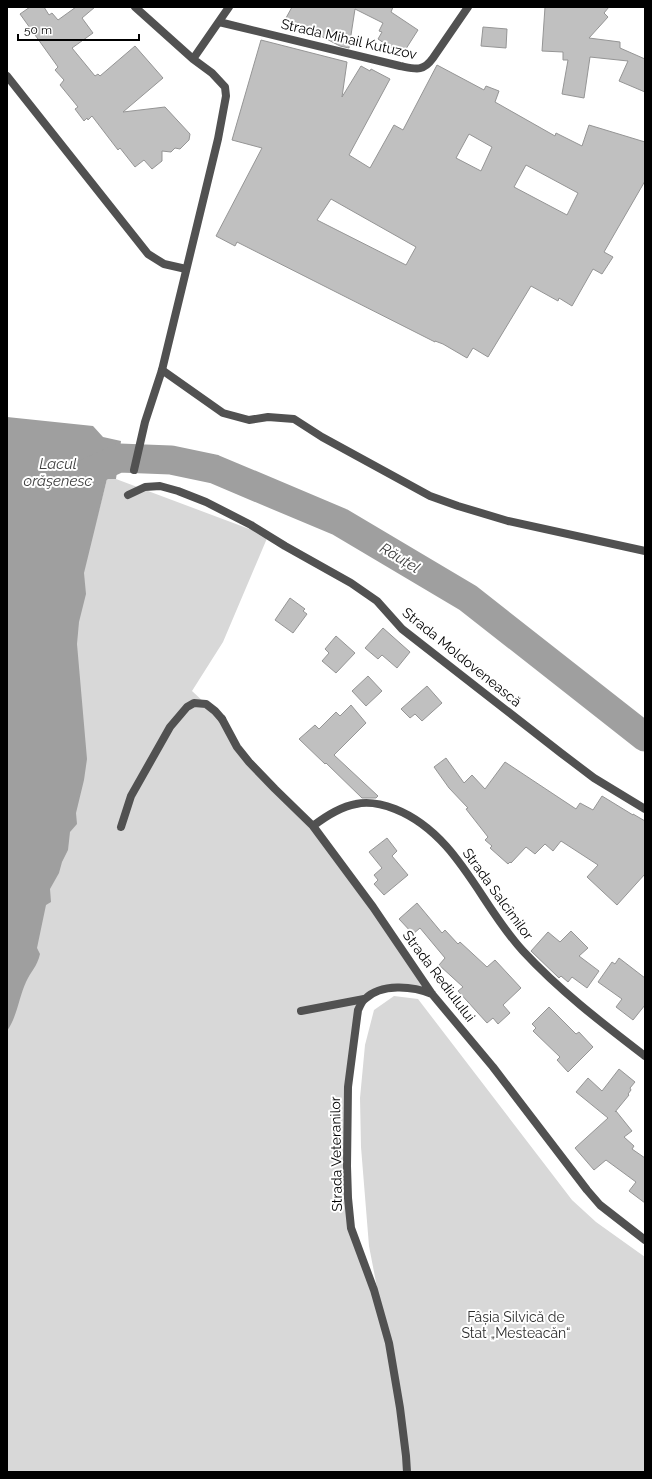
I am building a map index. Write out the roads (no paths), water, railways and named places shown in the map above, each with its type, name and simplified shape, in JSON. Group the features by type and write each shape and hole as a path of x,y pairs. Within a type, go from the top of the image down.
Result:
{"street":[{"path":"134,470 140,438 162,370 226,96 225,87 212,73 193,59 135,7"},
{"path":"193,59 229,7"},
{"name":"Strada Mihail Kutuzov","path":"219,22 400,66 422,68 431,61 468,7"},
{"path":"7,76 148,254 164,264 186,269"},
{"path":"162,370 222,413 249,420 268,416 294,419 322,437 430,496 508,521 645,551"},
{"name":"Strada Moldovenească","path":"128,496 144,487 160,486 178,491 206,502 251,525 351,583 377,601 402,629 561,753 594,778 645,809"},
{"name":"Strada Rediulului","path":"121,827 131,796 170,727 187,707 194,703 206,704 222,719 237,747 248,762 313,826 373,907 432,994 493,1067 587,1190 600,1204 645,1240"},
{"name":"Strada Salcîmilor","path":"313,826 331,813 348,806 365,803 382,804 403,812 426,826 454,856 522,950 545,974 589,1013 645,1056"},
{"path":"301,1011 364,999 380,990 397,987 422,990 432,994"},
{"name":"Strada Veteranilor","path":"364,999 358,1010 348,1087 348,1198 351,1228 374,1290 389,1343 399,1403 407,1472"}],"water":[{"name":"Lacul orăşenesc","path":"7,417 93,426 103,437 121,441 116,479 107,479 84,573 86,594 79,622 77,644 87,759 84,780 76,813 77,824 70,832 68,850 62,862 59,873 50,889 51,902 46,905 37,948 40,954 39,958 26,982 13,1020 7,1031"}],"waterway":[{"name":"Răuțel","path":"83,475 119,458 171,460 214,469 340,522 468,598 645,737"}],"park label":[{"name":"Fâșia Silvică de Stat „Mesteacăn“","path":"516,1326"}]}
